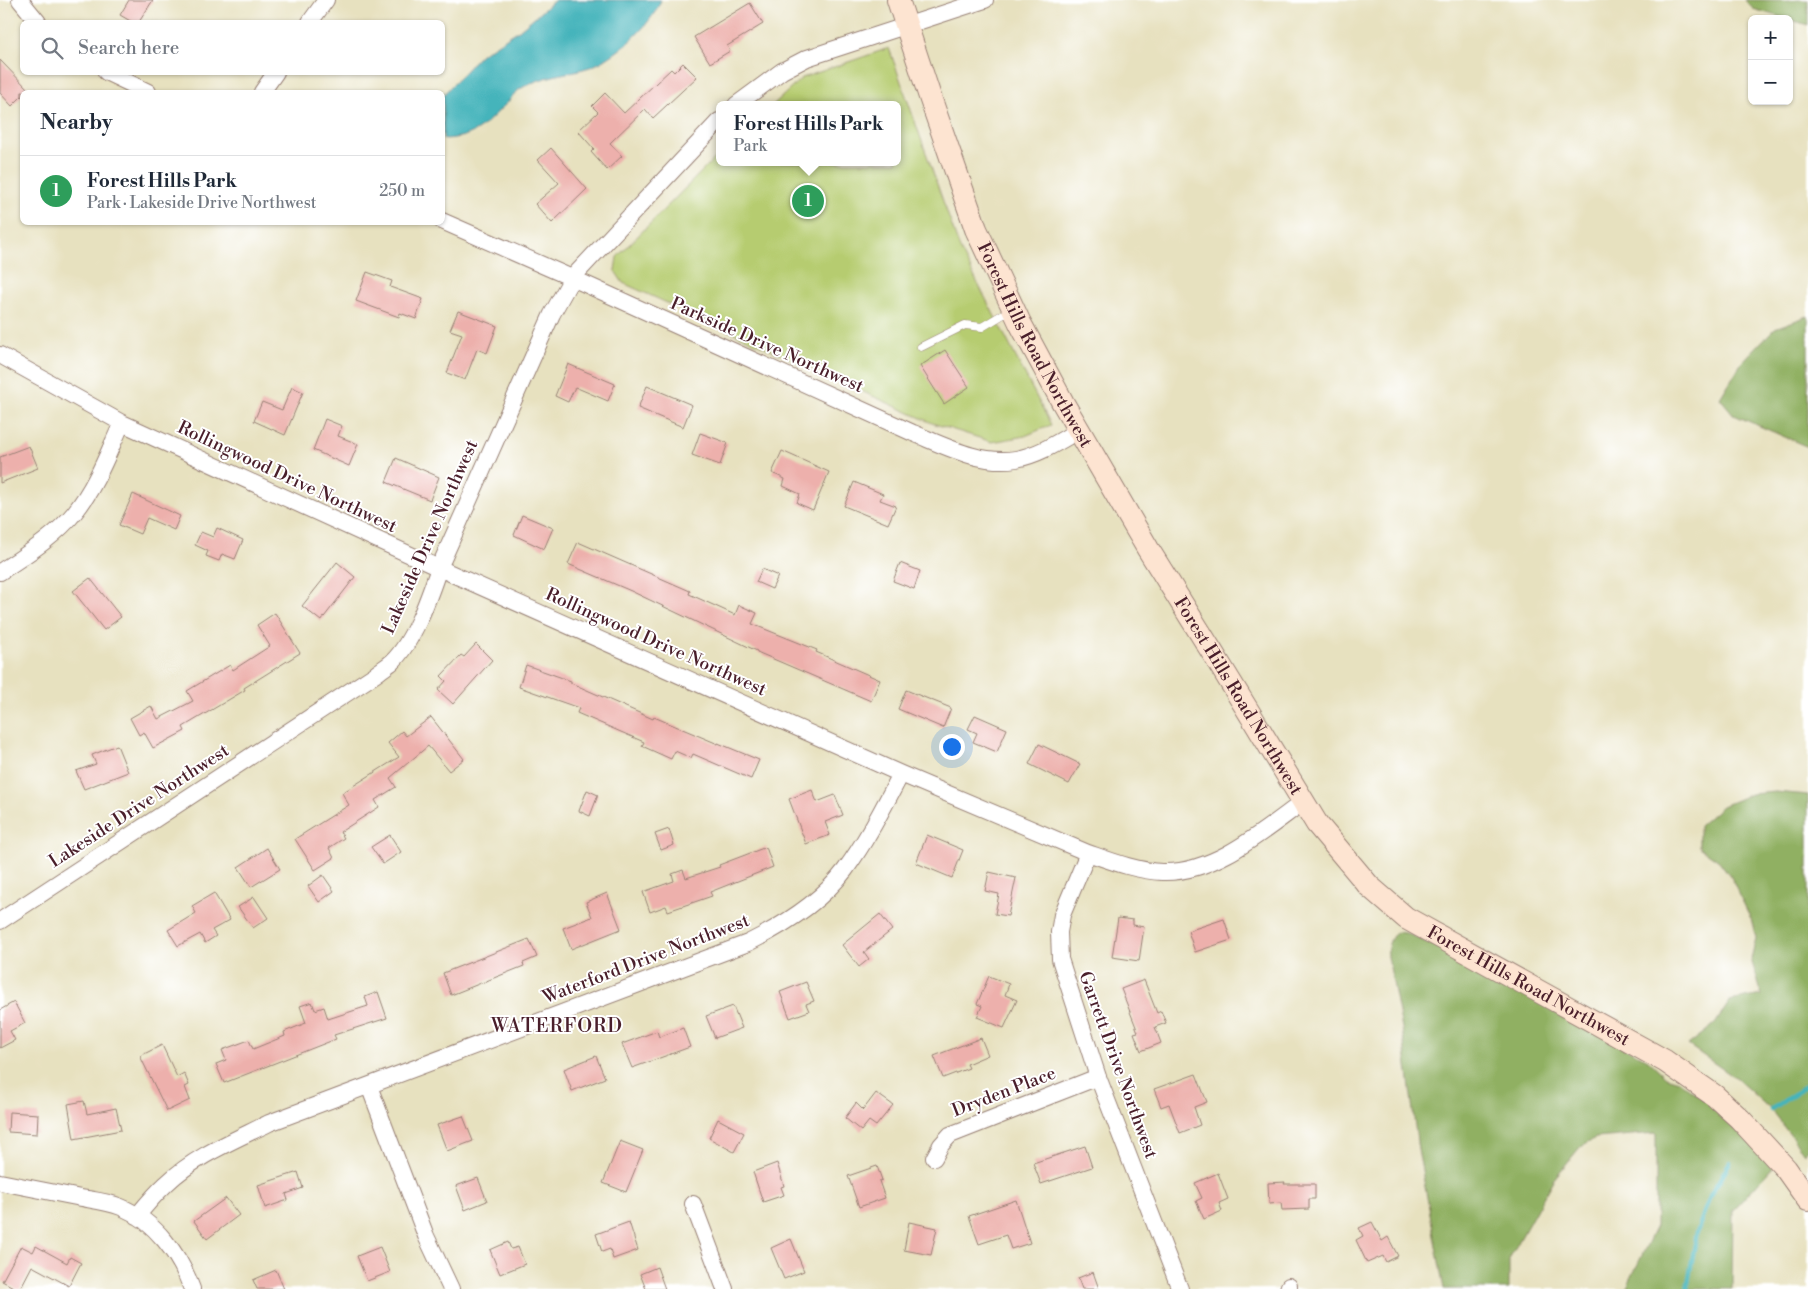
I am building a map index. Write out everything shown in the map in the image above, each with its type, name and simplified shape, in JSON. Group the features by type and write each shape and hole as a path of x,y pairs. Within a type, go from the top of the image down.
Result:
{"main road":[{"name":"Forest Hills Road Northwest","path":"898,0 976,229 1013,308 1079,430 1148,549 1317,824 1369,886 1406,918 1665,1061 1715,1096 1760,1139 1786,1169 1808,1200"}],"street":[{"path":"20,0 36,20"},
{"path":"311,20 326,0"},
{"path":"741,101 782,71 807,58 986,0"},
{"path":"112,75 144,90"},
{"path":"263,90 274,75"},
{"name":"Lakeside Drive Northwest","path":"0,921 387,666 403,648 426,604 439,568 552,314 572,278 716,124"},
{"name":"Parkside Drive Northwest","path":"445,222 904,429 972,456 1015,459 1050,447 1079,430"},
{"name":"Rollingwood Drive Northwest","path":"0,355 122,423 439,568 901,774 1088,853 1118,863 1160,872 1192,869 1235,850 1303,802"},
{"path":"0,572 54,534 76,511 97,476 122,423"},
{"name":"Waterford Drive Northwest","path":"137,1216 166,1184 206,1155 269,1123 748,943 780,926 819,897 845,870 866,838 901,774"},
{"name":"Garrett Drive Northwest","path":"1088,853 1062,915 1059,932 1062,971 1098,1077 1180,1289"},
{"name":"Dryden Place","path":"934,1158 941,1145 950,1135 1098,1077"},
{"path":"368,1086 426,1236 451,1289"},
{"path":"0,1182 110,1204 137,1216 163,1238 187,1275 192,1289"},
{"path":"693,1204 725,1289"}],"lane":[{"path":"921,347 965,325 982,327 1013,308"}],"green space":[{"path":"1745,0 1808,0 1808,25 1793,21 1793,15 1774,15 1753,9"},
{"path":"889,48 960,249 1051,425 1025,436 992,442 932,423 623,283 615,271 617,257 716,157 716,166 901,166 901,101 777,101 802,78"},
{"path":"1808,316 1808,447 1734,415 1720,398 1742,362 1775,328"},
{"path":"1776,792 1808,795 1808,1149 1804,1153 1771,1110 1737,1079 1688,1045 1715,1024 1730,1001 1762,995 1751,959 1756,938 1751,919 1731,877 1719,861 1699,847 1699,826 1722,806 1751,794"},
{"path":"1396,932 1406,933 1460,958 1648,1060 1666,1077 1679,1081 1715,1108 1773,1167 1733,1210 1732,1289 1626,1289 1656,1226 1656,1133 1596,1138 1581,1146 1553,1180 1509,1259 1509,1289 1444,1289 1418,1149 1402,1028 1388,957 1389,944"}],"water":[{"path":"555,0 661,0 650,20 632,40 600,63 536,81 518,91 479,129 464,136 445,139 445,93 480,55 519,30"}],"building":[{"path":"129,0 153,0 140,20 129,20 120,15"},
{"path":"750,3 763,24 727,46 730,51 710,63 694,37"},
{"path":"0,60 29,90 20,90 20,98 12,106 0,93"},
{"path":"683,63 697,77 653,118 645,109 610,143 622,156 607,170 591,152 594,149 578,131 598,112 592,106 605,93 624,113 671,69 674,72"},
{"path":"551,148 587,189 552,223 535,204 559,183 538,160"},
{"path":"367,272 392,281 390,287 423,299 416,319 400,313 399,317 356,301"},
{"path":"458,311 497,326 487,353 477,349 465,380 447,373 462,334 450,330"},
{"path":"945,350 969,387 944,404 920,366"},
{"path":"568,364 615,384 608,401 575,387 568,402 555,396"},
{"path":"647,386 692,405 683,427 638,408"},
{"path":"292,387 303,392 285,435 254,421 262,402 282,410"},
{"path":"325,419 342,426 338,436 358,444 349,466 313,450"},
{"path":"700,433 728,443 720,465 692,455"},
{"path":"29,446 38,468 0,483 0,457"},
{"path":"782,451 829,472 813,510 797,503 800,494 783,486 785,479 772,473"},
{"path":"396,458 439,477 430,500 386,482"},
{"path":"854,482 883,494 880,500 896,506 888,524 844,506"},
{"path":"133,494 180,516 174,530 147,518 140,534 119,525"},
{"path":"522,515 553,528 544,549 514,535"},
{"path":"217,528 243,540 235,559 222,554 219,561 206,556 208,551 195,545 201,532 213,537"},
{"path":"578,542 690,591 689,594 735,615 739,605 757,613 752,624 817,650 816,652 880,680 871,701 757,652 631,591 568,564"},
{"path":"337,562 355,577 321,621 302,606"},
{"path":"900,563 920,571 914,589 893,581"},
{"path":"762,569 778,576 772,589 756,582"},
{"path":"90,578 121,617 104,630 73,591"},
{"path":"275,613 300,653 244,688 245,690 183,727 185,731 153,748 144,732 139,735 130,718 151,706 158,719 193,701 187,691 230,665 233,670 270,646 257,625"},
{"path":"476,644 492,660 453,704 438,690 446,681 441,676 461,655 464,657"},
{"path":"526,665 571,681 571,683 653,719 654,717 759,760 751,779 693,754 691,758 675,751 671,759 642,746 644,742 577,713 579,708 519,687"},
{"path":"906,690 951,708 943,728 898,709"},
{"path":"975,715 1007,729 997,752 973,742 977,733 968,729"},
{"path":"431,717 464,759 449,771 428,746 390,778 396,787 375,800 379,807 340,832 344,838 329,848 334,858 315,870 295,839 349,805 342,793 399,757 388,743 402,731 406,736"},
{"path":"1039,744 1080,764 1069,784 1029,764"},
{"path":"117,745 128,772 84,789 76,771 96,764 92,755"},
{"path":"587,790 598,795 590,816 579,811"},
{"path":"812,790 817,802 835,795 843,815 825,822 830,835 806,844 789,799"},
{"path":"669,829 674,845 661,850 655,834"},
{"path":"390,835 401,852 383,864 371,847"},
{"path":"927,835 963,850 952,878 916,863"},
{"path":"766,847 773,867 710,892 712,896 668,911 666,906 650,912 643,892 674,881 672,874 683,870 686,878 720,867 719,865"},
{"path":"267,848 280,869 251,887 238,867"},
{"path":"989,872 1016,878 1008,916 995,914 999,894 985,891"},
{"path":"323,875 334,891 319,902 308,886"},
{"path":"214,893 230,920 212,930 216,936 205,943 200,934 178,946 168,930 196,913 192,906"},
{"path":"607,893 621,929 571,949 563,928 592,917 586,902"},
{"path":"254,897 268,918 253,928 238,907"},
{"path":"880,914 892,930 864,952 869,959 859,967 842,945"},
{"path":"1118,918 1133,920 1133,925 1144,927 1139,961 1112,957"},
{"path":"1224,919 1231,940 1195,952 1188,931"},
{"path":"529,939 537,957 523,963 524,966 451,995 443,973"},
{"path":"989,976 1009,984 1005,995 1017,1000 1004,1028 977,1017 982,1006 977,1004"},
{"path":"1144,980 1157,1013 1161,1011 1166,1023 1155,1027 1161,1043 1141,1051 1134,1033 1138,1032 1121,989"},
{"path":"806,982 814,1001 806,1004 809,1011 790,1018 780,992"},
{"path":"378,992 387,1018 334,1035 336,1039 224,1083 216,1064 226,1060 222,1050 249,1040 253,1049 285,1036 284,1032 306,1023 300,1006 312,1002 315,1010 324,1007 328,1019 368,1006 365,997"},
{"path":"14,1002 25,1023 10,1031 15,1040 0,1048 0,1010"},
{"path":"733,1006 742,1028 715,1038 706,1016"},
{"path":"683,1028 690,1047 632,1068 622,1044 657,1031 659,1037"},
{"path":"981,1038 988,1055 967,1064 969,1068 943,1078 934,1056"},
{"path":"162,1045 177,1077 184,1073 189,1085 185,1087 190,1100 167,1111 140,1056"},
{"path":"596,1056 605,1078 572,1091 564,1069"},
{"path":"1196,1074 1207,1102 1194,1107 1200,1125 1180,1133 1169,1104 1161,1107 1154,1089"},
{"path":"876,1093 893,1105 876,1126 869,1121 861,1131 845,1118 856,1103 863,1110"},
{"path":"84,1101 87,1114 116,1108 121,1130 74,1139 68,1104"},
{"path":"9,1112 38,1114 37,1134 8,1132"},
{"path":"463,1116 473,1141 447,1151 437,1125"},
{"path":"718,1119 744,1133 734,1152 709,1138"},
{"path":"620,1141 643,1150 626,1192 603,1183"},
{"path":"1085,1146 1092,1167 1041,1184 1033,1163"},
{"path":"777,1163 784,1186 781,1187 784,1195 763,1202 753,1172"},
{"path":"877,1166 882,1180 879,1181 885,1198 859,1207 848,1176"},
{"path":"298,1172 303,1188 286,1194 288,1200 265,1208 258,1185"},
{"path":"1218,1173 1228,1199 1219,1203 1222,1211 1204,1219 1196,1201 1202,1198 1195,1183"},
{"path":"478,1178 487,1201 465,1210 456,1186"},
{"path":"1285,1182 1284,1184 1315,1184 1315,1199 1309,1199 1309,1209 1282,1210 1281,1203 1269,1204 1268,1183"},
{"path":"226,1198 239,1215 207,1239 194,1221"},
{"path":"1016,1200 1030,1243 1011,1249 1006,1235 979,1244 969,1216"},
{"path":"629,1222 638,1250 613,1259 610,1249 602,1252 596,1234"},
{"path":"909,1222 937,1228 931,1255 904,1250"},
{"path":"1372,1222 1382,1241 1388,1237 1398,1256 1386,1262 1383,1256 1367,1263 1356,1240 1363,1236 1359,1228"},
{"path":"791,1239 804,1271 784,1279 771,1248"},
{"path":"508,1242 511,1249 518,1247 525,1264 500,1274 490,1250"},
{"path":"21,1246 33,1252 36,1246 67,1263 70,1257 81,1263 69,1286 32,1266 20,1289 2,1281"},
{"path":"380,1247 390,1272 367,1281 357,1256"},
{"path":"657,1267 665,1289 646,1289 640,1274"},
{"path":"276,1270 284,1289 257,1289 253,1280"},
{"path":"1093,1272 1099,1289 1082,1289 1078,1278"}],"waterway":[{"path":"1771,1110 1808,1084"},
{"path":"1687,1289 1697,1232 1710,1196 1730,1162"}],"place":[{"name":"Forest Hills Park","path":"808,201"}],"district":[{"name":"WATERFORD","path":"557,1026"}]}
